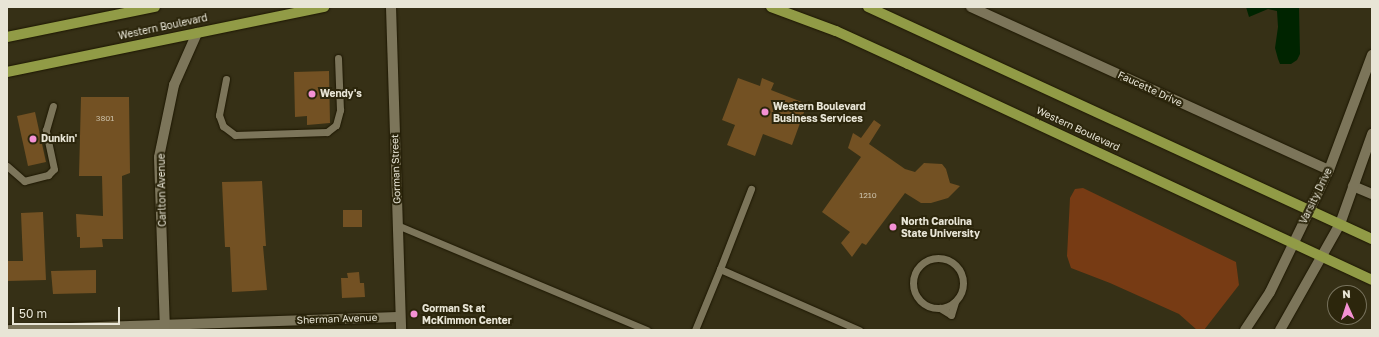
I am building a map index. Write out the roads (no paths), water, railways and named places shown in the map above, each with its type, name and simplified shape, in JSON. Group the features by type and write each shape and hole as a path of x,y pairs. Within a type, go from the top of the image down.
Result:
{"main road":[{"path":"7,38 155,7"},
{"name":"Western Boulevard","path":"7,72 324,7"},
{"name":"Western Boulevard","path":"771,7 851,38 1372,280"},
{"path":"868,7 1372,239"}],"street":[{"name":"Gorman Street","path":"391,7 401,330"},
{"name":"Faucette Drive","path":"972,7 1329,170"},
{"name":"Carlton Avenue","path":"165,327 159,157 174,85 197,33"},
{"name":"Varsity Drive","path":"1245,330 1270,292 1329,170 1372,55"},
{"path":"1280,330 1340,224 1372,134"},
{"path":"1353,186 1372,194"},
{"name":"Sherman Avenue","path":"9,330 276,326 400,317"}],"lane":[{"path":"226,78 220,114 223,126 235,135 327,132 336,125 340,110 338,58"},
{"path":"7,166 24,181 48,176 54,169 46,130 53,106"},
{"path":"695,330 751,189"},
{"path":"397,225 647,330"},
{"path":"932,259 948,260 960,271 963,287 955,302 951,314 940,308 924,304 914,291 913,283 918,268 932,259"},
{"path":"720,269 859,330"}],"place":[{"name":"Wendy's","path":"312,94"},
{"name":"Western Boulevard Business Services","path":"765,112"},
{"name":"Dunkin'","path":"33,139"},
{"name":"North Carolina State University","path":"893,227"},
{"name":"Gorman St at McKimmon Center","path":"414,314"}]}
